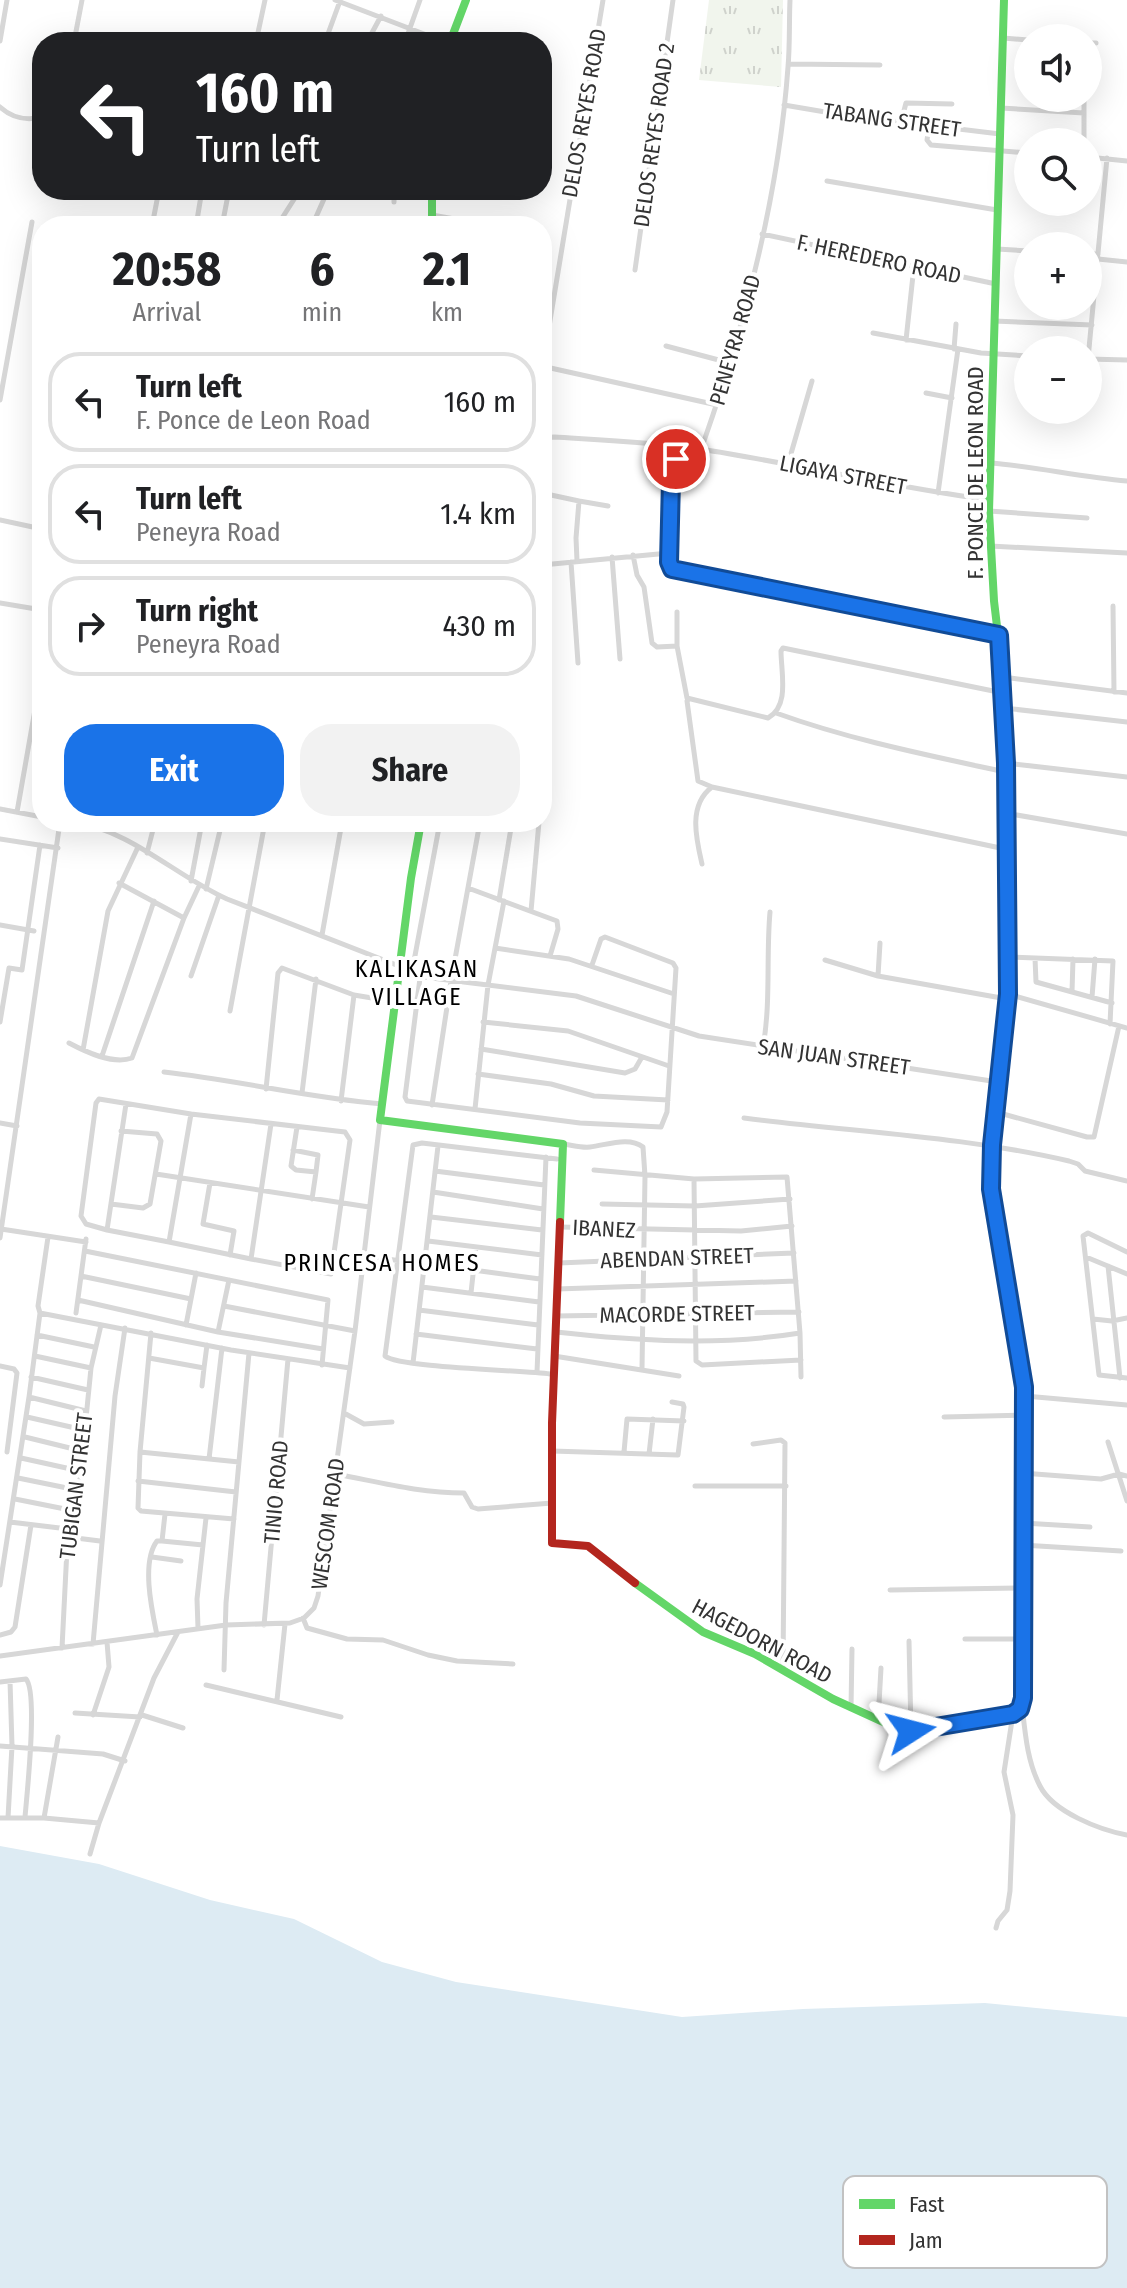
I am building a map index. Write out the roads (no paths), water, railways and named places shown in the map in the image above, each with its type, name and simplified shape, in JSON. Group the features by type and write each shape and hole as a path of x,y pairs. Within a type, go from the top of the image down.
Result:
{"street":[{"path":"0,41 7,0"},
{"path":"76,32 82,0"},
{"path":"258,32 265,0"},
{"path":"409,32 420,0"},
{"path":"452,32 466,0"},
{"name":"DELOS REYES ROAD","path":"552,315 603,0"},
{"name":"DELOS REYES ROAD 2","path":"635,270 673,0"},
{"name":"PENEYRA ROAD","path":"669,553 672,466 680,455 698,449 704,441 730,363 762,234 789,64 790,0"},
{"name":"F. PONCE DE LEON ROAD","path":"1004,0 989,511 1003,677 1008,996 992,1145 991,1199 1025,1396 1023,1639 1018,1709"},
{"path":"328,32 338,1 422,32"},
{"path":"372,32 381,16"},
{"path":"1003,38 1014,39"},
{"path":"789,64 880,65"},
{"path":"901,122 906,103 952,104"},
{"name":"TABANG STREET","path":"784,105 1000,134"},
{"path":"0,107 11,115 32,118"},
{"path":"1000,108 1084,113 1084,128"},
{"path":"929,126 927,140 931,145 1014,152"},
{"path":"1102,158 1127,161"},
{"path":"1100,232 1107,158"},
{"path":"827,181 998,210"},
{"path":"432,200 432,215 438,216"},
{"path":"0,400 32,222"},
{"name":"F. HEREDERO ROAD","path":"762,234 996,284"},
{"path":"997,249 1014,250"},
{"path":"1102,258 1127,262"},
{"path":"906,340 914,266"},
{"path":"1091,336 1092,320"},
{"path":"994,321 1092,325"},
{"path":"938,493 952,398 956,324"},
{"path":"873,333 956,349 1014,355"},
{"path":"666,346 730,363"},
{"path":"1102,359 1127,360"},
{"path":"552,366 717,405"},
{"path":"788,464 812,381"},
{"path":"926,393 952,398"},
{"name":"LIGAYA STREET","path":"552,437 619,440 698,449 989,500"},
{"path":"991,463 1127,481"},
{"path":"552,495 608,506"},
{"path":"578,663 574,562 579,501"},
{"path":"989,511 1087,518"},
{"path":"0,520 32,527"},
{"path":"990,546 1127,553"},
{"path":"552,564 669,553 670,567 675,570 999,635"},
{"path":"633,555 638,579 644,587 652,643 658,647 677,646"},
{"path":"612,557 620,659"},
{"path":"0,603 32,608"},
{"path":"1113,606 1114,692"},
{"path":"677,612 677,646 684,694 768,718 776,713 780,705 783,648 1003,693"},
{"path":"1003,677 1127,693"},
{"path":"690,698 687,701 698,781 712,787 1005,849"},
{"path":"1004,708 1127,722"},
{"path":"776,713 869,743 1006,768 1127,777"},
{"path":"17,812 32,727"},
{"path":"702,864 696,835 697,814 703,795 712,787"},
{"path":"0,809 32,815"},
{"path":"1005,813 1127,834"},
{"path":"0,1238 59,832"},
{"name":"SAN JUAN STREET","path":"111,832 199,886 322,935 411,977 576,996 671,1029 763,1047 998,1082"},
{"path":"147,853 152,832"},
{"path":"191,881 200,832"},
{"path":"206,889 220,832"},
{"path":"230,1011 263,832"},
{"path":"322,935 340,832"},
{"path":"420,832 380,1120 583,1147 611,1142 638,1143 643,1147 642,1369"},
{"path":"411,977 438,832"},
{"path":"432,1105 478,832"},
{"path":"475,1109 483,1022 511,832"},
{"path":"531,911 538,832"},
{"path":"0,839 58,848"},
{"path":"0,1022 9,968 22,970 31,930 40,845"},
{"path":"83,1050 108,911 138,847"},
{"path":"119,883 184,918"},
{"path":"69,1043 102,1056 125,1060 135,1055 184,918 199,886"},
{"path":"468,888 559,924 550,956"},
{"path":"191,976 219,895"},
{"path":"102,1056 154,901"},
{"path":"763,1047 769,1008 770,912"},
{"path":"0,925 31,930"},
{"path":"420,978 406,1100 580,1123 657,1128 665,1121 668,1100 676,968 673,963 605,937 601,939 592,965"},
{"path":"878,976 880,943"},
{"path":"495,948 592,965 674,994"},
{"path":"1008,957 1095,959 1114,963 1110,1024"},
{"path":"1035,958 1036,982 1112,1003"},
{"path":"1072,992 1073,959"},
{"path":"1092,997 1095,959"},
{"path":"825,960 878,976 1008,996 1127,1028"},
{"path":"266,1089 278,973 282,968 354,995 396,1002"},
{"path":"302,1093 316,979"},
{"path":"341,1101 354,995"},
{"path":"416,999 448,1003"},
{"path":"483,1022 568,1031 669,1066"},
{"path":"996,1112 1094,1137 1119,1026"},
{"path":"481,1049 625,1073 635,1069 642,1057"},
{"path":"164,1072 221,1078 341,1101 384,1104"},
{"path":"478,1074 551,1084 594,1096 668,1100"},
{"path":"103,1098 191,1114 345,1132 349,1135 331,1274 86,1224 81,1216 96,1103 103,1098"},
{"path":"107,1230 126,1104"},
{"path":"169,1242 191,1114"},
{"path":"744,1118 992,1145 1069,1161 1085,1171 1127,1181"},
{"name":"WESCOM ROAD","path":"0,1656 198,1628 285,1624 303,1618 314,1608 336,1474 380,1120"},
{"path":"0,1123 17,1126"},
{"path":"251,1259 271,1124"},
{"path":"297,1127 293,1169 316,1172"},
{"path":"111,1204 148,1207 156,1174 160,1136 121,1131"},
{"path":"550,1374 413,1364 389,1360 385,1356 413,1146 422,1143 557,1159"},
{"path":"336,1474 434,1494 464,1493 472,1507 478,1509 552,1503 554,1356 563,1144"},
{"path":"413,1364 438,1146"},
{"path":"293,1150 318,1155 312,1199"},
{"path":"537,1372 546,1157"},
{"path":"594,1170 694,1179 785,1176 789,1180 801,1377"},
{"path":"435,1171 544,1185"},
{"path":"156,1174 369,1207"},
{"path":"694,1179 696,1361 700,1365 801,1360"},
{"path":"210,1183 203,1224 234,1231 230,1255"},
{"path":"433,1192 543,1209"},
{"path":"602,1204 695,1206 790,1199"},
{"path":"431,1217 542,1230"},
{"name":"IBANEZ","path":"560,1227 741,1231 792,1226"},
{"path":"1,1228 86,1241 76,1313"},
{"path":"1108,1266 1112,1321 1124,1378 1099,1375 1083,1236 1086,1233 1127,1252"},
{"path":"0,1585 25,1437 48,1237"},
{"path":"428,1241 542,1255"},
{"path":"471,1293 476,1247"},
{"path":"85,1251 328,1300 322,1365"},
{"name":"ABENDAN STREET","path":"559,1263 794,1253"},
{"path":"364,1256 424,1264"},
{"path":"1086,1257 1127,1274"},
{"path":"473,1270 540,1279"},
{"path":"186,1325 196,1273"},
{"path":"81,1276 191,1299"},
{"path":"218,1332 229,1280"},
{"path":"557,1289 796,1281"},
{"path":"422,1287 539,1302"},
{"path":"78,1300 218,1332 323,1349"},
{"path":"224,1306 355,1331"},
{"path":"419,1310 538,1325"},
{"name":"MACORDE STREET","path":"556,1316 799,1312"},
{"path":"40,1313 249,1353 350,1368"},
{"path":"1093,1319 1112,1321 1127,1318"},
{"name":"TUBIGAN STREET","path":"62,1648 68,1529 76,1519 88,1390 94,1347 101,1325"},
{"path":"93,1644 116,1382 125,1328"},
{"path":"555,1332 643,1341 759,1339 800,1333"},
{"path":"151,1333 138,1509 234,1519"},
{"path":"416,1334 537,1349"},
{"path":"37,1335 94,1347"},
{"path":"202,1386 207,1345"},
{"path":"209,1459 222,1348"},
{"path":"224,1670 249,1353"},
{"path":"35,1356 91,1368"},
{"path":"554,1356 679,1376"},
{"path":"149,1358 204,1368"},
{"name":"TINIO ROAD","path":"264,1625 288,1359"},
{"path":"0,1366 14,1369 17,1373 7,1452"},
{"path":"31,1377 88,1390"},
{"path":"1025,1396 1127,1405"},
{"path":"29,1397 86,1411"},
{"path":"552,1451 678,1455 684,1405 672,1402"},
{"path":"344,1413 364,1424 392,1422"},
{"path":"944,1417 1023,1415"},
{"path":"27,1417 84,1430"},
{"path":"624,1452 627,1419 684,1421"},
{"path":"649,1454 653,1419"},
{"path":"25,1437 82,1451"},
{"path":"753,1444 785,1442 783,1668"},
{"path":"1108,1442 1127,1501"},
{"path":"140,1452 239,1462"},
{"path":"21,1458 80,1471"},
{"path":"1022,1473 1101,1479 1119,1474 1127,1476"},
{"path":"18,1478 77,1490"},
{"path":"138,1481 237,1492"},
{"path":"695,1486 786,1486"},
{"path":"15,1499 75,1511"},
{"name":"HAGEDORN ROAD","path":"552,1503 551,1541 555,1544 588,1546 694,1627 783,1668 851,1709 878,1721 911,1731 1018,1709"},
{"path":"162,1541 165,1514"},
{"path":"198,1628 197,1599 206,1518"},
{"path":"10,1522 68,1529"},
{"path":"1022,1523 1090,1527"},
{"path":"0,1635 11,1632 15,1627 31,1525"},
{"path":"68,1537 100,1541"},
{"path":"157,1635 149,1588 155,1542 203,1545"},
{"path":"1022,1545 1121,1551"},
{"path":"152,1557 181,1561"},
{"path":"890,1590 1023,1588"},
{"path":"303,1618 307,1628 347,1639 383,1640 457,1661 513,1664"},
{"path":"277,1700 285,1624"},
{"path":"90,1854 154,1678 178,1632"},
{"path":"965,1639 1023,1639"},
{"path":"909,1641 911,1731"},
{"path":"93,1715 109,1667 107,1642"},
{"path":"851,1709 852,1649"},
{"path":"878,1721 881,1668"},
{"path":"0,1682 26,1679 30,1684 30,1748 25,1817"},
{"path":"8,1818 12,1746 10,1681"},
{"path":"206,1685 341,1717"},
{"path":"1018,1709 1041,1789 1055,1803 1076,1816 1097,1827 1127,1835"},
{"path":"996,1928 1007,1910 1010,1891 1013,1815 1004,1772 1018,1709"},
{"path":"75,1713 141,1716 183,1728"},
{"path":"44,1818 58,1737"},
{"path":"0,1746 103,1754 125,1761"},
{"path":"0,1818 99,1823"}],"district":[{"name":"KALIKASAN VILLAGE","path":"417,983"},
{"name":"PRINCESA HOMES","path":"382,1263"}]}
